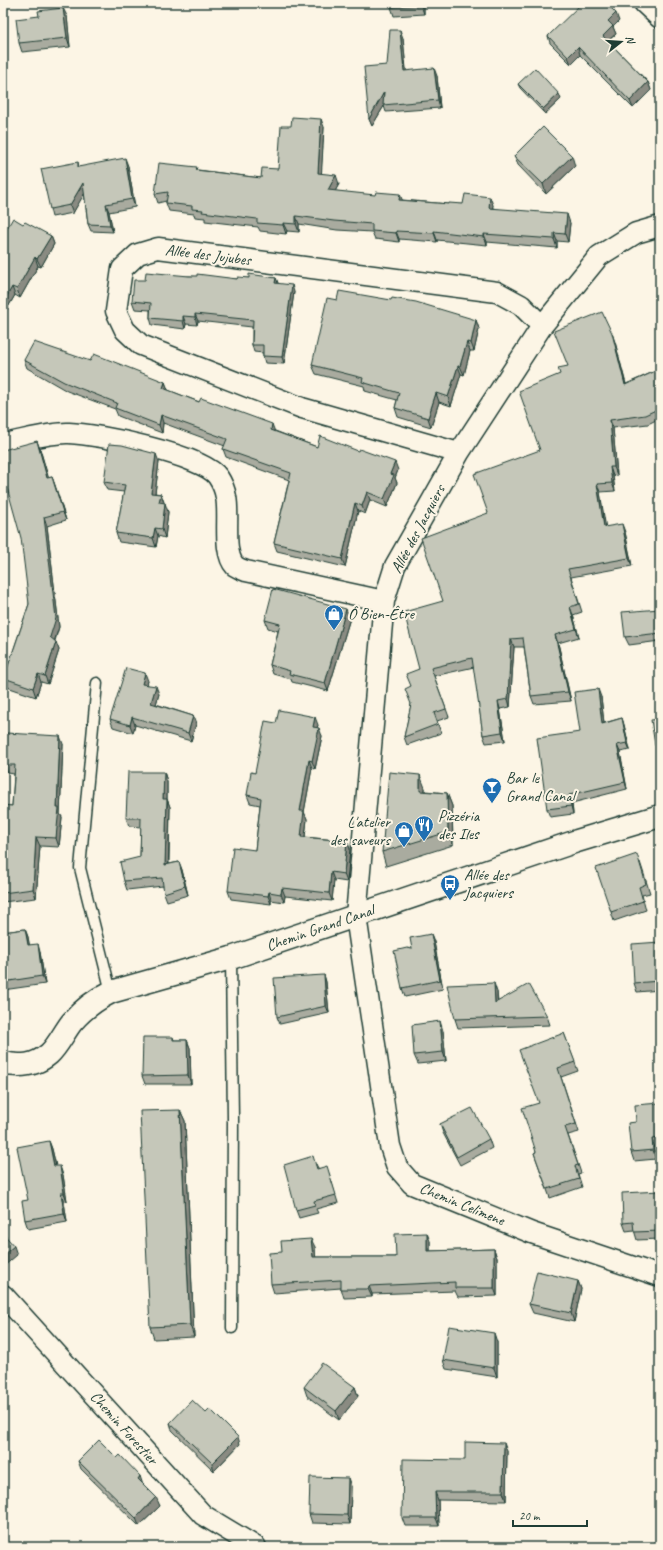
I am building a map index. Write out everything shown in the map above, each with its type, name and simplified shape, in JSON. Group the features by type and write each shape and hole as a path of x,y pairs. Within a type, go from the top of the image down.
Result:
{"street":[{"path":"644,3 660,18"},
{"name":"Allée des Jacquiers","path":"356,916 384,601 395,566 459,453 542,326 599,256 636,233 660,226"},
{"name":"Allée des Jujubes","path":"459,453 302,408 141,345 125,330 116,311 122,269 138,254 158,248 497,292 521,305 542,326"},
{"path":"3,444 68,433 129,442 188,458 208,468 218,477 226,497 228,546 230,558 236,566 246,571 384,601"},
{"name":"Chemin Grand Canal","path":"3,1064 17,1067 36,1062 49,1054 71,1023 82,1011 96,1000 110,992 231,958 576,841 660,816"},
{"name":"Chemin Celimene","path":"356,916 390,1146 397,1167 412,1184 430,1192 532,1233 660,1276"},
{"name":"Chemin Forestier","path":"3,1295 203,1515 256,1547"}],"lane":[{"path":"97,683 80,868 110,992"},
{"path":"231,958 233,1120 232,1328"}],"building":[{"path":"391,3 421,3 421,5 391,7"},
{"path":"582,3 592,3 594,6 598,3 606,3 616,13 608,21 613,26 603,36 648,82 630,101 578,47 568,57 548,36"},
{"path":"63,8 67,38 19,43 16,19 39,16 38,11"},
{"path":"390,30 400,30 404,71 434,68 438,100 383,105 384,92 369,119 364,67 387,65"},
{"path":"535,68 559,94 543,109 518,84"},
{"path":"292,117 321,119 318,173 336,175 328,190 375,195 376,192 400,194 399,200 449,204 463,204 465,194 490,197 489,208 567,214 565,234 554,233 554,239 484,234 484,237 434,231 434,233 396,231 396,233 372,231 372,224 296,216 296,224 283,223 283,225 257,223 257,219 202,212 203,210 192,209 192,206 166,203 168,192 155,194 159,163 197,167 196,170 261,178 262,168 278,169 281,126 291,126"},
{"path":"543,127 572,156 543,184 514,156"},
{"path":"125,158 132,199 106,204 110,225 88,224 83,183 70,205 50,209 41,169 78,162 78,167"},
{"path":"13,218 23,224 25,222 51,236 37,259 35,257 17,289 12,287 3,303 3,235"},
{"path":"146,272 189,276 197,276 197,274 237,279 238,277 249,278 249,274 276,278 275,283 292,285 282,357 263,356 263,345 252,345 253,320 195,314 195,317 183,316 183,321 150,318 151,303 132,301 134,280 145,280"},
{"path":"339,291 391,300 392,298 416,302 476,320 471,343 467,342 460,366 458,366 448,397 436,393 428,418 395,408 399,393 362,382 363,378 312,365 327,298 337,300"},
{"path":"602,312 612,333 625,385 660,369 660,408 645,415 610,420 614,467 610,467 612,483 597,484 604,527 622,524 629,558 568,569 579,604 570,607 576,629 555,635 568,692 531,696 523,638 511,639 508,699 498,701 502,732 483,735 472,658 431,668 446,709 434,713 438,724 404,737 411,704 405,689 411,686 406,674 419,669 404,612 443,601 421,538 488,513 474,474 540,450 519,391 560,374 558,368 568,366 554,331"},
{"path":"34,342 90,361 94,354 165,382 163,388 199,402 201,398 272,424 271,430 317,447 320,436 358,451 359,449 395,462 390,474 394,475 384,499 367,492 362,506 355,503 342,559 274,543 291,473 223,449 227,439 161,415 159,425 115,408 117,403 64,382 24,360"},
{"path":"37,441 47,478 52,477 63,512 44,517 56,618 50,637 56,642 45,676 38,674 33,688 4,678 29,604 21,538 3,473 3,450"},
{"path":"109,444 122,445 156,454 151,493 161,494 159,502 165,503 162,529 155,528 153,538 116,533 125,485 104,482"},
{"path":"273,589 346,609 325,683 289,674 290,671 270,665 280,624 265,620"},
{"path":"660,609 660,633 625,637 622,612"},
{"path":"126,668 145,673 142,684 156,686 151,703 193,716 188,733 132,717 130,725 110,719"},
{"path":"598,689 602,724 622,718 627,743 617,745 625,782 569,795 571,806 547,809 537,738 580,732 574,692"},
{"path":"279,710 315,717 313,727 319,728 312,761 309,760 300,811 304,811 301,837 347,841 344,874 331,872 329,893 282,888 281,894 269,892 268,896 228,891 233,847 255,850 261,798 247,795 251,772 255,773 265,721 276,723"},
{"path":"660,719 660,744 655,745 651,720"},
{"path":"6,733 60,736 57,808 59,808 56,838 36,837 33,889 3,893 3,805 12,806 15,765 5,765"},
{"path":"128,772 164,772 163,799 167,799 165,865 179,862 185,886 164,893 162,878 124,881 120,862 140,857 141,818 126,818"},
{"path":"389,772 420,775 420,791 447,793 448,832 382,852"},
{"path":"637,854 646,884 639,887 643,901 611,912 596,868"},
{"path":"25,929 28,945 38,944 42,976 3,982 3,932"},
{"path":"431,934 440,980 402,988 394,951 407,948 412,949 410,938"},
{"path":"660,942 660,981 634,983 632,944"},
{"path":"324,975 326,1006 277,1017 274,978"},
{"path":"494,983 495,1003 529,984 547,1016 455,1019 447,985"},
{"path":"440,1021 443,1052 414,1055 412,1025"},
{"path":"564,1033 575,1062 558,1068 576,1124 565,1127 578,1165 575,1166 579,1179 547,1189 534,1153 536,1152 522,1108 539,1103 519,1050"},
{"path":"143,1037 173,1037 173,1040 187,1040 188,1075 142,1076"},
{"path":"660,1103 660,1138 652,1139 653,1150 631,1152 628,1123 636,1122 635,1105"},
{"path":"472,1108 489,1139 457,1157 440,1124"},
{"path":"180,1110 190,1325 150,1327 140,1111"},
{"path":"49,1141 54,1166 60,1166 64,1193 61,1193 64,1213 25,1220 22,1201 28,1200 17,1147"},
{"path":"313,1156 317,1169 327,1166 336,1195 314,1201 315,1205 296,1210 284,1165"},
{"path":"660,1191 660,1231 634,1232 633,1222 623,1223 622,1193"},
{"path":"3,1233 14,1246 3,1255"},
{"path":"427,1233 427,1251 494,1249 494,1288 455,1288 455,1282 369,1286 368,1289 341,1289 341,1280 271,1284 269,1253 282,1252 281,1241 311,1239 313,1257 396,1257 395,1234"},
{"path":"537,1271 578,1281 571,1313 529,1304"},
{"path":"449,1326 494,1333 494,1368 443,1360"},
{"path":"322,1363 355,1387 336,1411 304,1387"},
{"path":"192,1400 206,1413 210,1409 238,1437 212,1463 170,1423"},
{"path":"99,1440 117,1458 120,1455 140,1476 138,1479 156,1497 136,1518 78,1461"},
{"path":"465,1442 504,1443 503,1492 435,1492 436,1518 402,1518 403,1459 465,1460"},
{"path":"310,1477 348,1478 347,1515 309,1514"}],"place":[{"name":"Ô Bien-Être","path":"334,631"},
{"name":"Bar le Grand Canal","path":"492,804"},
{"name":"Pizzéria des Iles","path":"424,842"},
{"name":"L'atelier des saveurs","path":"404,848"},
{"name":"Allée des Jacquiers","path":"450,901"}]}
